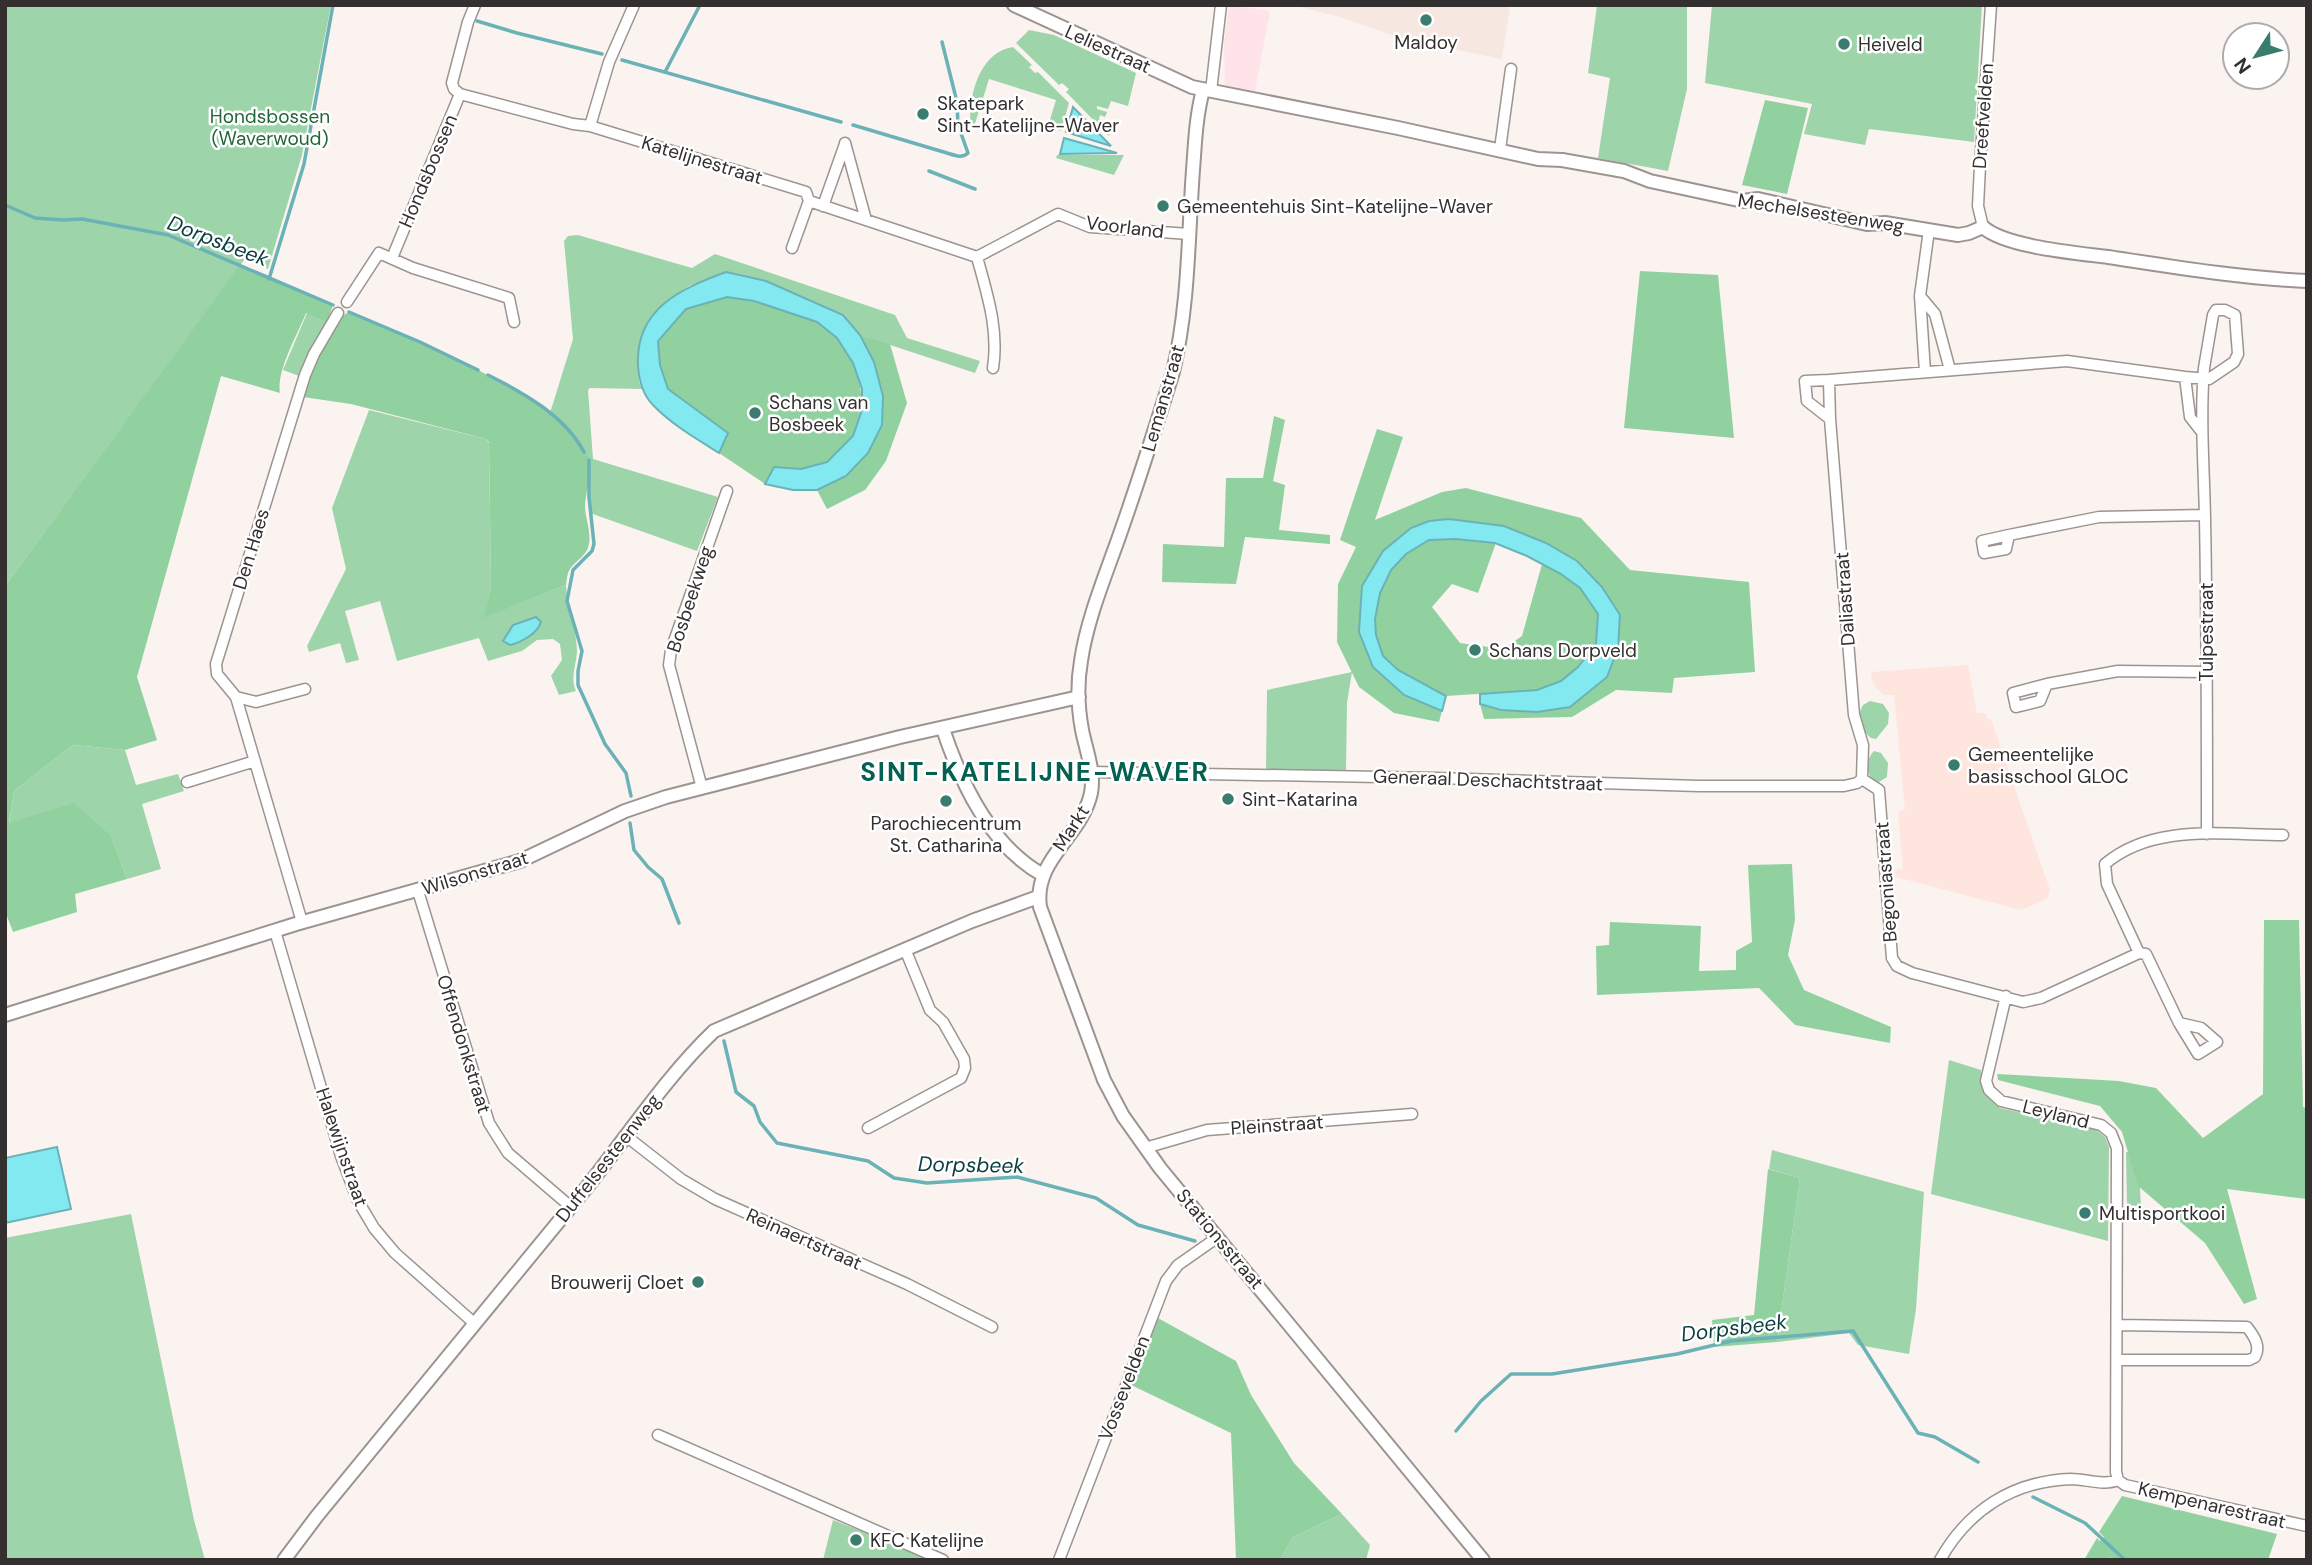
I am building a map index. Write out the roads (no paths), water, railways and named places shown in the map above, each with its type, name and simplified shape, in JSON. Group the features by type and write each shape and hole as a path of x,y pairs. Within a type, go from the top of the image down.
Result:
{"street":[{"path":"460,94 452,83 475,5"},
{"path":"590,126 609,62 634,5"},
{"name":"Leliestraat","path":"1014,5 1192,87 1207,91"},
{"path":"1207,91 1221,5"},
{"name":"Dreefvelden","path":"1983,227 1978,206 1992,5"},
{"path":"1500,149 1511,69"},
{"name":"Mechelsesteenweg","path":"1207,91 1500,149 1538,159 1562,160 1624,171 1650,181 1743,201 1758,199 1867,224 1885,223 1958,235 1983,227"},
{"name":"Lemanstraat","path":"1079,697 1080,661 1085,641 1173,372 1182,334 1198,110 1207,91"},
{"name":"Hondsbossen","path":"392,258 460,94 573,124 590,126"},
{"name":"Katelijnestraat","path":"590,126 806,192 809,201 978,257"},
{"path":"823,206 845,143 866,220"},
{"path":"792,248 809,201"},
{"name":"Voorland","path":"978,257 1058,214 1090,227 1189,234"},
{"path":"1983,227 1996,236 2054,249 2229,275 2307,281"},
{"path":"1925,372 1920,296 1929,230"},
{"path":"347,302 379,253 413,268 509,298 514,322"},
{"path":"978,257 993,314 993,368"},
{"path":"1920,296 1935,314 1950,370"},
{"name":"Tulpestraat","path":"2204,380 2216,376 2236,359 2236,322 2231,311 2213,312 2204,368 2201,431 2205,515 2207,834"},
{"name":"Den Haes","path":"302,922 236,697 217,674 216,664 298,396 314,354 338,313"},
{"path":"1830,419 1807,401 1805,381 2067,361 2204,380"},
{"name":"Tulpestraat","path":"2185,377 2190,417 2201,431"},
{"name":"Daliastraat","path":"1829,380 1854,715 1863,745 1862,779"},
{"name":"Bosbeekweg","path":"702,788 669,665 671,650 727,491"},
{"path":"2009,535 2099,517 2205,515"},
{"path":"2047,684 2118,671 2207,671"},
{"path":"236,697 256,702 305,689"},
{"path":"1042,875 1018,859 999,840 954,762 943,729 1079,697"},
{"name":"Markt","path":"1042,875 1084,812 1092,791 1079,697"},
{"name":"Wilsonstraat","path":"5,1015 302,922 520,861 625,811 666,797 900,737 943,729"},
{"path":"187,782 255,761"},
{"name":"Generaal Deschachtstraat","path":"1091,772 1699,786 1844,786 1862,779"},
{"name":"Begoniastraat","path":"1862,779 1879,790 1892,958 1897,966 1912,973 2023,1002 2041,998 2138,953"},
{"path":"2179,1024 2146,954 2138,953 2107,884 2105,864 2113,857 2166,835 2283,835"},
{"name":"Stationsstraat","path":"1042,875 1038,897 1040,906 1104,1080 1123,1116 1145,1147 1483,1560"},
{"name":"Offendonkstraat","path":"418,891 488,1123 515,1160 571,1207"},
{"name":"Duffelsesteenweg","path":"284,1560 317,1516 571,1207 694,1050 714,1031 905,949 1038,897"},
{"name":"Halewijnstraat","path":"275,931 341,1156 358,1201 374,1228 395,1253 474,1323"},
{"path":"868,1128 961,1078 965,1068 964,1059 943,1022 930,1010 905,949"},
{"name":"Leyland","path":"2006,996 1986,1081 1989,1090 2001,1101 2101,1125 2112,1133 2117,1148 2116,1472 2119,1480"},
{"name":"Pleinstraat","path":"1145,1147 1207,1130 1412,1114"},
{"name":"Reinaertstraat","path":"626,1136 681,1179 715,1199 907,1284 992,1327"},
{"name":"Vossevelden","path":"1059,1560 1166,1281 1178,1265 1218,1237"},
{"path":"2117,1360 2249,1360 2255,1357 2258,1348 2247,1327 2118,1325"},
{"path":"658,1435 943,1560"},
{"name":"Kempenarestraat","path":"1941,1560 1966,1522 1987,1504 2003,1495 2049,1481 2073,1479 2112,1483 2119,1480 2125,1485 2307,1527"}],"water":[{"path":"1073,107 1111,146 1066,132"},
{"path":"1064,138 1117,153 1060,154"},
{"path":"726,272 766,281 843,315 860,335 874,362 883,396 882,425 868,453 846,476 817,490 793,490 765,484 774,467 801,469 827,462 853,436 862,410 862,389 853,363 837,338 817,322 754,301 727,297 686,309 658,341 660,365 668,389 728,433 719,453 668,419 646,396 639,376 639,346 652,316 677,294"},
{"path":"1449,519 1504,526 1546,543 1577,561 1602,587 1620,615 1618,648 1607,677 1570,707 1537,712 1501,710 1480,704 1480,694 1537,690 1561,681 1578,667 1596,644 1598,614 1580,588 1561,574 1527,556 1495,543 1456,539 1429,540 1406,554 1391,570 1380,593 1375,619 1376,635 1383,656 1398,670 1446,696 1442,711 1404,695 1373,667 1359,632 1362,586 1383,551 1411,528 1429,521"},
{"path":"536,617 541,622 537,630 529,636 510,645 503,641 513,625"},
{"path":"57,1147 71,1209 5,1223 5,1158"}],"waterway":[{"path":"269,279 304,164 333,5"},
{"path":"665,72 700,5"},
{"path":"477,21 602,54"},
{"path":"853,125 955,155 963,156 968,153 958,125 957,102 942,42"},
{"path":"622,60 841,122"},
{"path":"929,171 975,189"},
{"name":"Dorpsbeek","path":"5,205 35,218 82,219 168,235 333,305"},
{"name":"Dorpsbeek","path":"349,312 478,370"},
{"name":"Dorpsbeek","path":"488,375 529,398 555,417 576,439 584,452"},
{"name":"Dorpsbeek","path":"589,460 589,497 594,544 592,551 573,570 567,601 582,651 578,685 605,744 626,773 631,796"},
{"name":"Dorpsbeek","path":"630,823 634,850 662,879 679,923"},
{"name":"Dorpsbeek","path":"724,1041 736,1092 754,1106 760,1122 777,1143 868,1161 894,1178 927,1183 1017,1177 1096,1198 1138,1225 1195,1241"},
{"name":"Dorpsbeek","path":"1456,1431 1481,1401 1511,1374 1552,1374 1677,1354 1731,1341 1853,1331 1918,1433 1935,1437 1978,1462"},
{"name":"Dorpsbeek","path":"2033,1497 2085,1523 2125,1560"}],"place":[{"name":"Maldoy","path":"1426,20"},
{"name":"Heiveld","path":"1844,44"},
{"name":"Skatepark Sint-Katelijne-Waver","path":"923,114"},
{"name":"Gemeentehuis Sint-Katelijne-Waver","path":"1163,206"},
{"name":"Schans van Bosbeek","path":"755,413"},
{"name":"Schans Dorpveld","path":"1475,650"},
{"name":"Gemeentelijke basisschool GLOC","path":"1954,765"},
{"name":"Sint-Katarina","path":"1228,799"},
{"name":"Parochiecentrum St. Catharina","path":"946,801"},
{"name":"Multisportkooi","path":"2085,1213"},
{"name":"Brouwerij Cloet","path":"698,1282"},
{"name":"KFC Katelijne","path":"856,1540"}],"district":[{"name":"SINT-KATELIJNE-WAVER","path":"1035,772"}],"park label":[{"name":"Hondsbossen (Waverwoud)","path":"270,127"}]}
